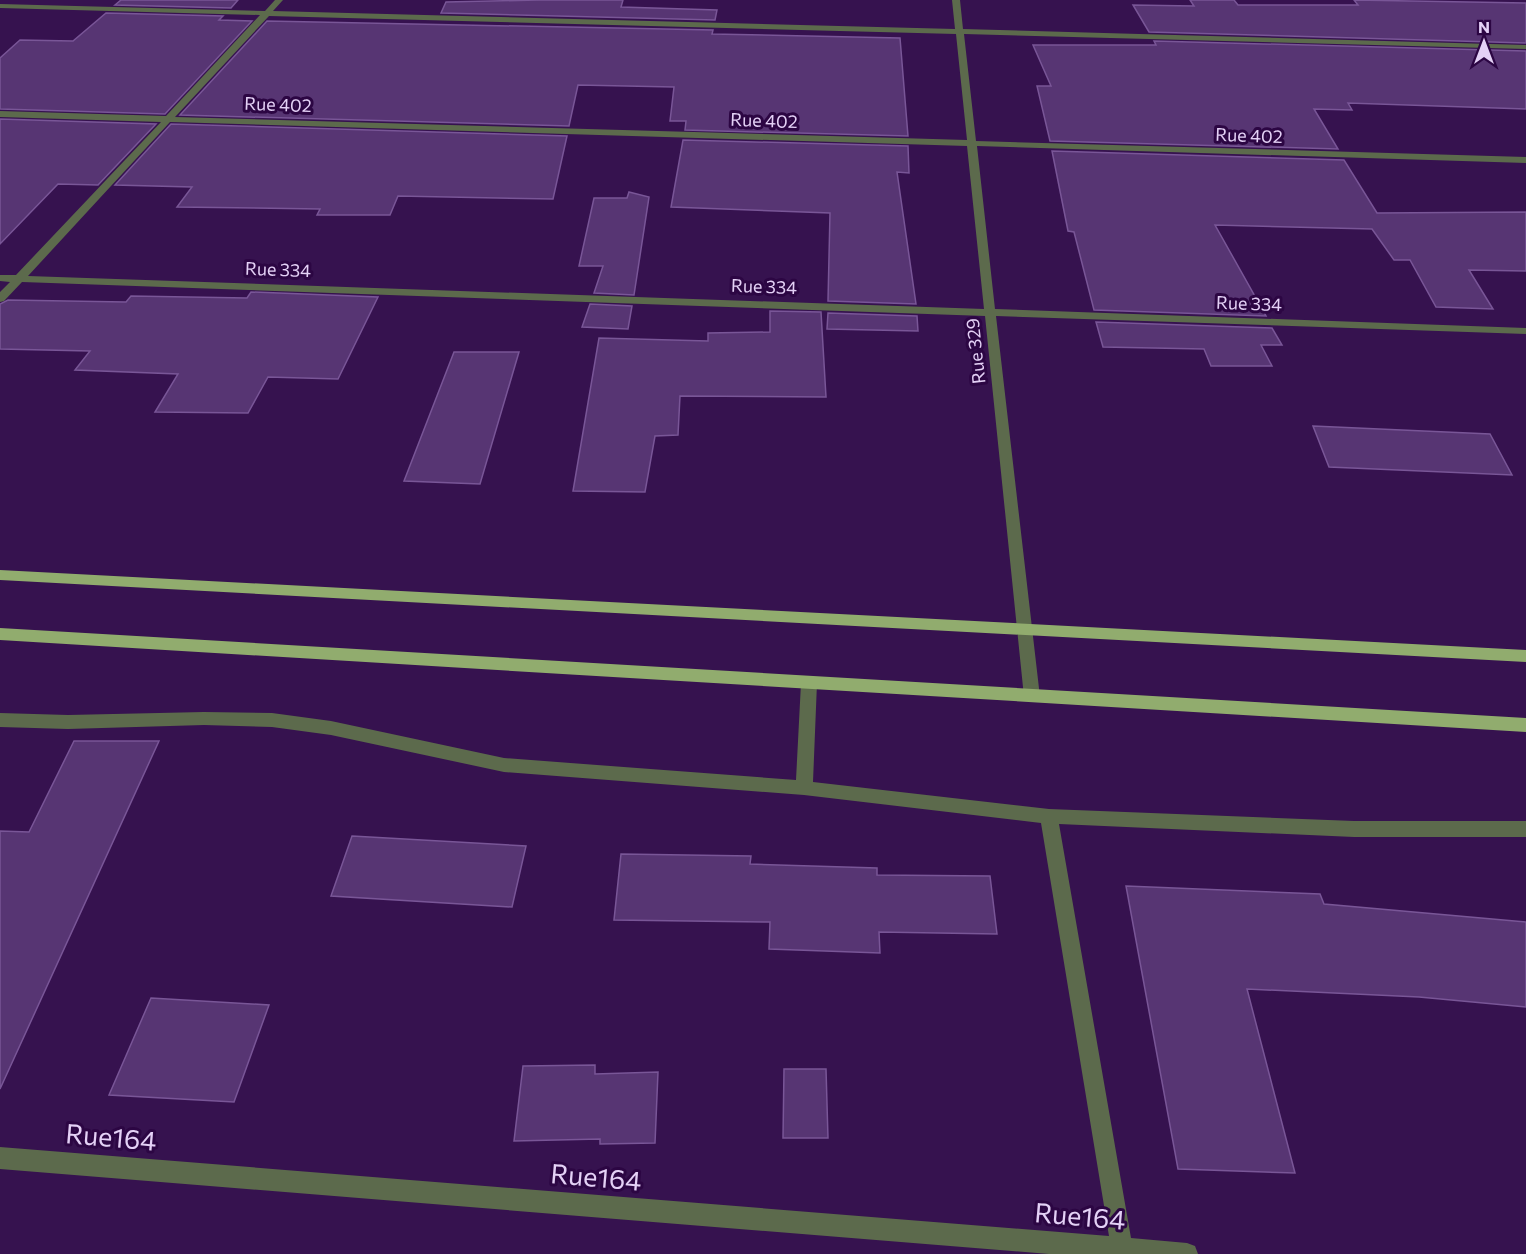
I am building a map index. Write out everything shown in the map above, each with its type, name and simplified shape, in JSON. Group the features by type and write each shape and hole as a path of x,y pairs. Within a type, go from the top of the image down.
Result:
{"main road":[{"path":"0,575 1526,656"},
{"path":"0,634 1526,725"}],"street":[{"path":"0,299 279,0"},
{"name":"Rue 329","path":"956,0 1032,697"},
{"path":"0,6 1526,47"},
{"name":"Rue 402","path":"0,114 170,117 972,145 1526,160"},
{"name":"Rue 334","path":"0,278 1526,331"},
{"path":"804,788 809,683"},
{"path":"0,720 41,723 119,723 196,717 272,720 321,725 465,759 504,765 804,788 1049,816 1354,829 1526,829"},
{"path":"1049,816 1123,1251"},
{"name":"Rue164","path":"0,1158 1123,1251 1187,1254"}],"building":[{"path":"121,0 238,0 231,8 115,5"},
{"path":"623,0 621,7 717,10 715,20 441,13 446,2"},
{"path":"1190,0 1234,0 1238,5 1358,5 1354,0 1526,3 1526,43 1149,32 1133,5 1194,6"},
{"path":"106,13 223,16 219,20 252,21 165,114 0,109 0,58 20,40 73,41"},
{"path":"267,21 713,30 712,34 900,38 908,136 685,130 686,121 670,121 674,87 578,85 569,126 180,115"},
{"path":"1154,41 1526,51 1526,109 1348,103 1352,110 1314,109 1338,149 1050,141 1037,86 1051,86 1033,45 1156,45"},
{"path":"0,119 156,124 98,185 58,184 0,244"},
{"path":"171,124 567,136 553,199 398,196 390,215 317,215 320,209 177,207 192,187 115,185"},
{"path":"683,140 908,146 909,173 897,172 916,304 828,301 830,213 671,207"},
{"path":"1052,151 1344,160 1377,213 1526,212 1526,271 1469,270 1493,309 1436,307 1410,260 1394,260 1372,229 1215,225 1266,316 1094,310 1074,232 1068,231"},
{"path":"629,192 649,197 634,295 594,293 603,266 579,266 594,198 627,198"},
{"path":"251,292 378,297 338,379 268,377 248,413 155,412 178,374 75,370 90,351 0,349 0,304 8,300 126,302 131,296 247,298"},
{"path":"590,304 632,306 628,329 582,327"},
{"path":"770,311 821,312 826,397 680,396 678,435 655,436 645,492 573,491 599,338 708,341 708,333 770,332"},
{"path":"828,313 917,316 918,331 827,329"},
{"path":"1096,322 1272,328 1282,345 1261,345 1272,366 1211,366 1204,349 1103,347"},
{"path":"454,352 519,352 480,484 404,481"},
{"path":"1313,426 1490,434 1512,475 1329,467"},
{"path":"74,741 159,741 0,1089 0,831 29,832"},
{"path":"352,836 526,846 512,907 331,896"},
{"path":"621,854 751,856 750,864 877,868 877,875 990,876 997,934 879,932 880,953 769,949 770,922 614,920"},
{"path":"1126,886 1320,894 1324,904 1526,922 1526,1007 1419,997 1247,989 1295,1173 1178,1169"},
{"path":"151,998 269,1005 234,1102 109,1095"},
{"path":"595,1065 595,1074 658,1072 655,1143 600,1144 600,1139 514,1141 523,1066"},
{"path":"784,1069 826,1069 828,1138 783,1138"}]}
